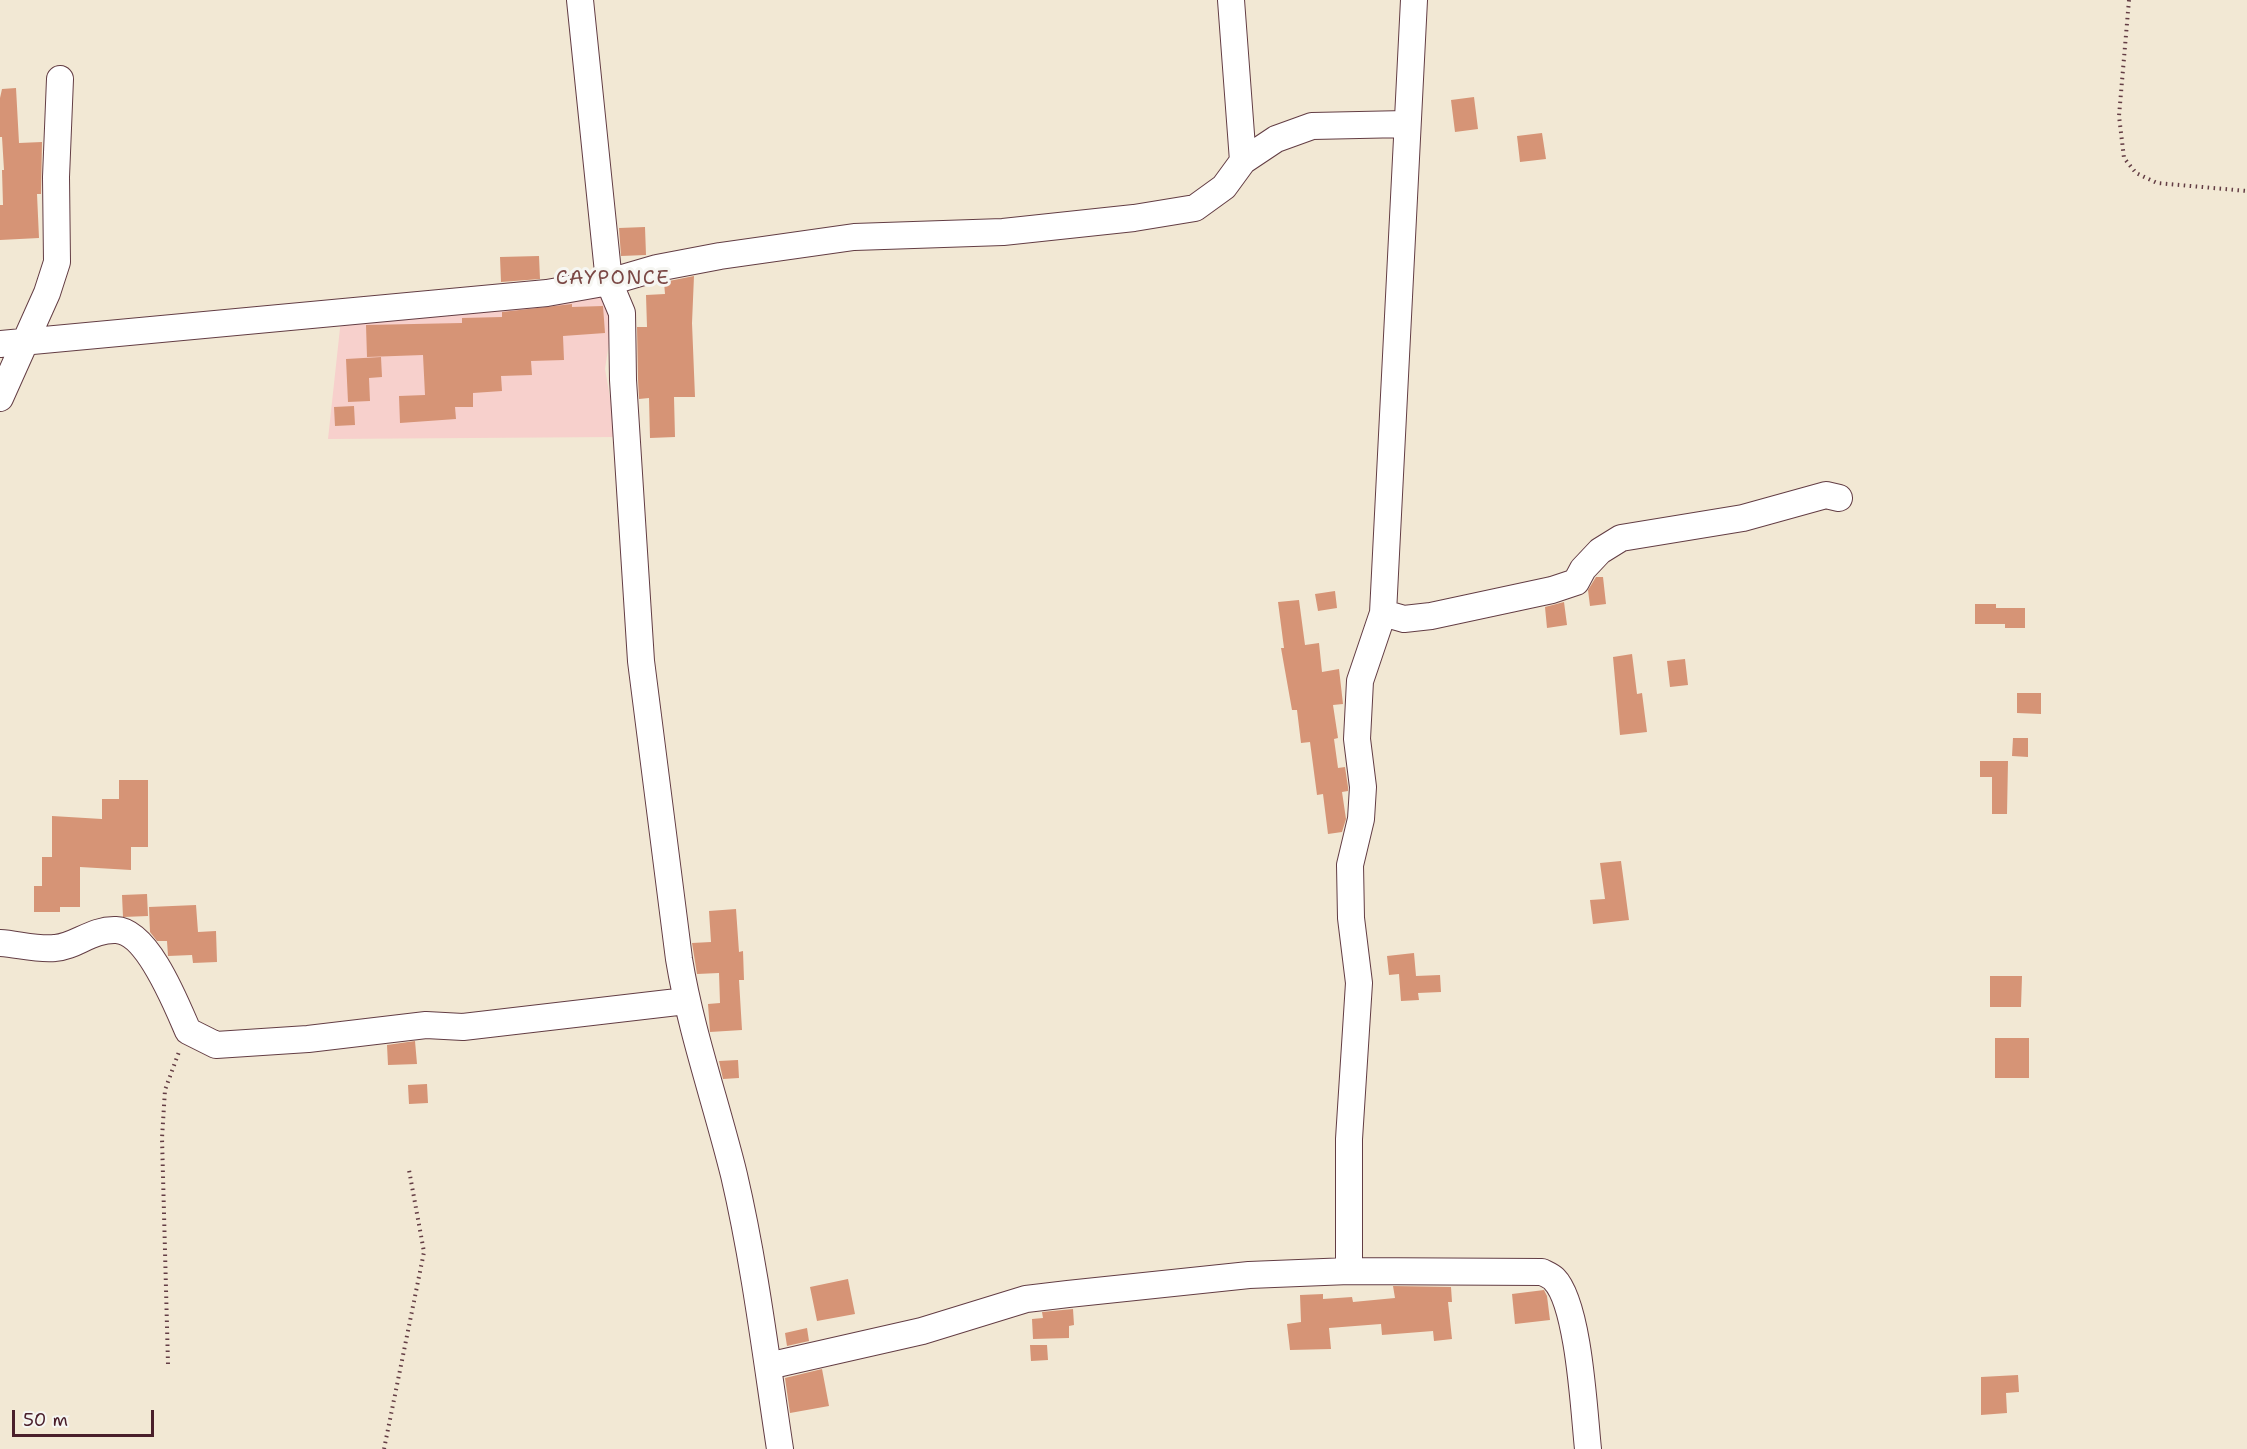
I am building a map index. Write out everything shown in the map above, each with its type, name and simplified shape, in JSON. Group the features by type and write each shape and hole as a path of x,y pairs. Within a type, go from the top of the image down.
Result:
{"street":[{"path":"580,0 609,282 622,313 624,392 640,661 686,1001 734,1175 760,1311 780,1449"},
{"path":"1231,0 1243,161"},
{"path":"1349,1270 1349,1139 1359,983 1352,918 1350,865 1361,819 1363,787 1357,739 1360,681 1383,613 1406,198 1406,124 1414,0"},
{"path":"0,398 12,343 47,293 57,262 56,177 60,80"},
{"path":"12,343 547,293 609,282 657,268 720,256 854,237 1003,232 1134,218 1195,208 1224,187 1243,161 1276,139 1312,126 1406,124"},
{"path":"1383,613 1404,619 1431,616 1552,590 1576,582 1583,569 1600,551 1620,538 1743,518 1826,495 1839,498"},
{"path":"0,943 56,948 94,933 118,930 136,940 165,977 188,1031 216,1045 308,1039 426,1025 462,1027 686,1001"},
{"path":"768,1366 922,1331 1026,1299 1249,1275 1349,1270 1542,1272 1554,1279 1567,1302 1574,1334 1588,1449"}],"path":[{"path":"2129,0 2119,116 2124,158 2136,173 2157,183 2247,191"},
{"path":"168,1364 162,1138 165,1090 171,1068 188,1031"},
{"path":"384,1449 424,1252 409,1170"}],"shaded area":[{"path":"607,294 610,337 605,369 617,437 328,439 341,319"}],"building":[{"path":"16,88 19,143 42,142 41,194 37,194 39,238 0,240 0,205 3,205 2,170 4,170 2,137 0,137 0,98 2,89"},
{"path":"1474,97 1478,129 1455,132 1451,100"},
{"path":"1542,133 1546,159 1520,162 1517,136"},
{"path":"645,227 646,255 621,256 619,228"},
{"path":"539,256 540,279 501,282 500,257"},
{"path":"694,276 692,323 695,397 674,397 675,437 650,438 649,398 639,399 637,327 647,327 646,295 665,294 664,282"},
{"path":"572,304 572,307 603,306 605,333 563,336 564,360 531,361 532,375 501,376 502,391 473,393 473,407 455,407 456,419 400,423 399,396 425,395 423,355 367,357 366,325 462,323 462,318 502,317 502,312"},
{"path":"381,357 382,377 369,378 370,401 348,402 346,359"},
{"path":"354,406 355,425 335,426 334,407"},
{"path":"1596,577 1603,577 1606,604 1590,606 1588,590"},
{"path":"1335,591 1337,608 1318,611 1315,594"},
{"path":"1299,600 1305,645 1319,643 1322,672 1339,669 1343,704 1333,705 1338,738 1334,739 1338,768 1345,767 1348,787 1348,791 1342,792 1346,819 1342,832 1328,834 1323,794 1317,795 1310,742 1301,743 1297,710 1292,710 1281,648 1284,648 1278,602"},
{"path":"1564,602 1567,625 1547,628 1545,607"},
{"path":"1975,604 1996,604 1996,608 2025,608 2025,628 2005,628 2005,624 1975,624"},
{"path":"1632,654 1637,694 1642,693 1647,732 1620,735 1613,657"},
{"path":"1685,659 1688,685 1670,687 1667,661"},
{"path":"2017,693 2041,693 2041,714 2017,713"},
{"path":"2013,738 2028,738 2028,757 2012,756"},
{"path":"1980,761 2008,761 2007,814 1992,814 1992,777 1980,777"},
{"path":"119,780 148,780 148,847 131,847 131,870 80,867 80,907 60,907 60,912 34,912 34,886 42,886 42,857 52,857 52,816 102,819 102,799 119,799"},
{"path":"1621,861 1629,920 1593,924 1590,900 1605,899 1600,863"},
{"path":"147,894 148,916 123,917 122,895"},
{"path":"196,905 198,932 216,931 217,962 193,963 192,955 168,956 167,941 157,941 150,932 149,907"},
{"path":"736,909 739,952 743,951 744,980 739,980 742,1030 710,1032 708,1004 720,1003 719,973 697,974 692,943 711,942 709,911"},
{"path":"1414,953 1416,976 1440,975 1441,992 1418,993 1419,1000 1401,1001 1399,974 1389,975 1387,956"},
{"path":"1990,976 2022,976 2021,1007 1990,1007"},
{"path":"1995,1038 2029,1038 2029,1078 1995,1078"},
{"path":"415,1041 417,1064 388,1065 387,1045"},
{"path":"738,1060 739,1078 723,1079 719,1061"},
{"path":"427,1084 428,1103 409,1104 408,1085"},
{"path":"848,1279 855,1314 817,1321 810,1287"},
{"path":"1393,1286 1451,1287 1452,1302 1448,1302 1452,1339 1434,1341 1433,1331 1382,1335 1381,1324 1329,1328 1331,1349 1290,1350 1287,1324 1301,1322 1300,1295 1323,1294 1323,1299 1352,1297 1353,1302 1395,1298"},
{"path":"1544,1290 1550,1320 1515,1324 1512,1294"},
{"path":"1073,1309 1074,1325 1069,1326 1069,1338 1033,1339 1032,1319 1043,1318 1042,1312"},
{"path":"807,1328 809,1341 787,1346 785,1333"},
{"path":"1030,1345 1047,1345 1048,1360 1031,1361"},
{"path":"822,1369 829,1406 790,1413 785,1378"},
{"path":"2018,1375 2019,1392 2006,1393 2007,1413 1981,1415 1981,1377"}],"district":[{"name":"CAYPONCE","path":"613,279"}]}
